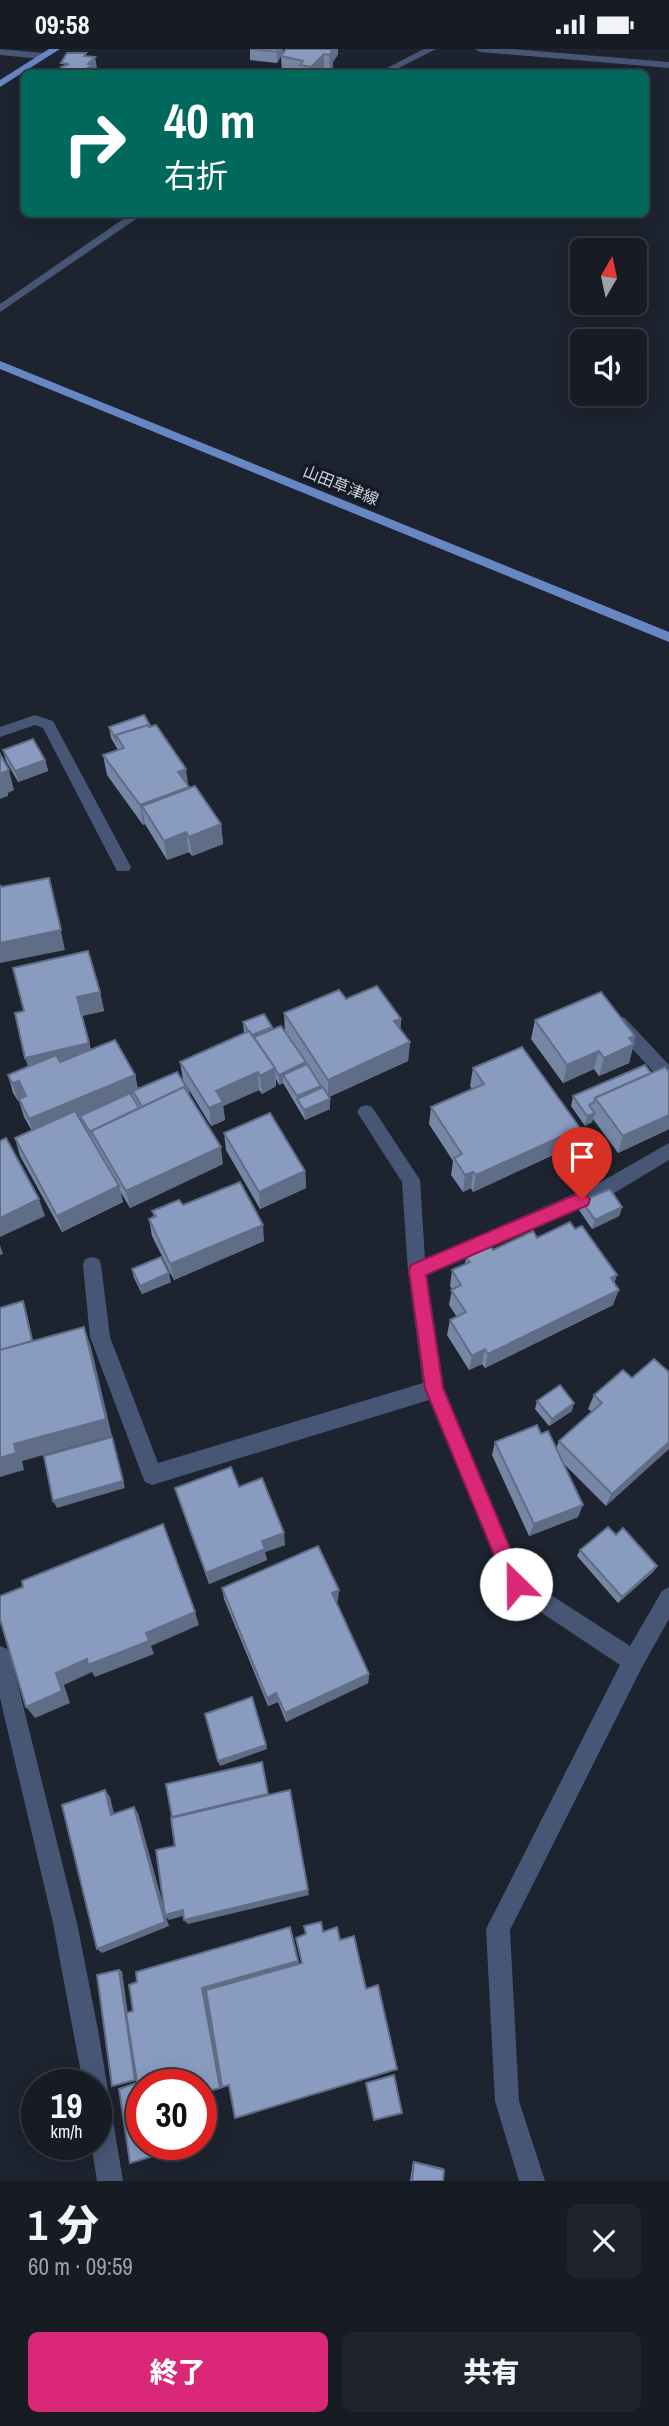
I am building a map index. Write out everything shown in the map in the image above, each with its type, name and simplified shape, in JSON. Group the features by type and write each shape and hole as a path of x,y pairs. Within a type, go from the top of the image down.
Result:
{"main road":[{"path":"22,70 55,49"},
{"path":"0,84 21,70"},
{"name":"山田草津線","path":"0,365 669,637"}],"street":[{"path":"388,70 431,49"},
{"path":"480,49 669,65"},
{"path":"0,52 43,56"},
{"path":"0,309 134,217"},
{"path":"0,732 35,720 48,725 123,867"},
{"path":"607,1010 669,1077"},
{"path":"366,1112 411,1180 417,1271 434,1388 516,1584 634,1661"},
{"path":"417,1271 605,1189 669,1151"},
{"path":"92,1265 100,1336 152,1475 434,1388"},
{"path":"532,2181 507,2101 498,1929 634,1661 669,1598"},
{"path":"0,1657 47,1829 81,1993 93,2069"},
{"path":"107,2160 110,2181"}],"building":[{"path":"251,49 278,49 277,52"},
{"path":"286,49 333,50 329,55 324,54 311,67 300,65 303,61 281,56"},
{"path":"67,53 86,53 84,56 95,57 88,64 93,65 86,70 59,70 69,64 61,63"},
{"path":"144,715 151,727 148,725 116,735 116,739 109,727"},
{"path":"156,725 186,769 178,772 189,787 140,805 103,755 124,748 116,735"},
{"path":"33,739 45,760 15,771 3,750"},
{"path":"0,754 9,770 0,777"},
{"path":"195,786 221,824 189,837 186,832 164,841 142,806"},
{"path":"49,878 61,930 0,943 0,885 1,887"},
{"path":"88,951 100,992 77,997 89,1043 25,1058 15,1013 24,1011 13,968"},
{"path":"377,986 401,1019 394,1021 410,1042 328,1080 284,1013 339,990 346,999"},
{"path":"601,992 635,1036 629,1038 634,1044 604,1058 599,1051 567,1065 535,1020"},
{"path":"264,1014 272,1027 252,1035 243,1022"},
{"path":"281,1026 306,1062 279,1075 254,1037"},
{"path":"249,1031 275,1068 260,1076 258,1072 216,1091 223,1102 209,1108 180,1062"},
{"path":"115,1040 135,1075 29,1119 19,1099 26,1096 19,1081 12,1083 8,1075 56,1055 60,1062"},
{"path":"522,1047 580,1128 476,1175 473,1172 465,1175 454,1158 462,1154 431,1107 484,1084 473,1068"},
{"path":"307,1064 321,1086 297,1096 283,1075"},
{"path":"645,1065 651,1073 595,1098 589,1105 595,1113 587,1116 573,1096"},
{"path":"665,1067 669,1072 669,1115 623,1136 595,1098"},
{"path":"177,1072 189,1091 186,1092 184,1087 142,1107 133,1091"},
{"path":"184,1087 221,1147 126,1191 91,1131"},
{"path":"323,1087 330,1099 304,1110 297,1099"},
{"path":"130,1093 139,1108 91,1131 92,1135 80,1116"},
{"path":"75,1111 119,1186 57,1216 15,1138"},
{"path":"270,1113 305,1171 259,1192 224,1133"},
{"path":"6,1138 39,1199 0,1218 0,1141"},
{"path":"240,1182 263,1225 170,1264 149,1219 156,1216 152,1211 179,1200 183,1205"},
{"path":"610,1189 622,1207 595,1220 582,1201"},
{"path":"570,1222 575,1229 582,1226 617,1275 611,1278 619,1290 488,1354 485,1349 472,1356 450,1320 466,1312 451,1290 461,1285 452,1270 470,1262 466,1257 490,1245 493,1250 533,1231 537,1238"},
{"path":"161,1257 169,1273 140,1286 132,1269"},
{"path":"23,1301 32,1341 0,1350 0,1308"},
{"path":"84,1327 106,1419 14,1444 16,1453 0,1458 0,1350"},
{"path":"654,1359 669,1372 669,1442 612,1494 559,1441 602,1403 594,1395 623,1370 632,1378"},
{"path":"560,1385 574,1403 552,1419 537,1401"},
{"path":"537,1425 541,1434 548,1431 583,1505 534,1524 495,1442"},
{"path":"112,1437 123,1481 53,1501 44,1456"},
{"path":"231,1467 239,1487 262,1478 284,1533 262,1541 265,1549 206,1573 175,1488"},
{"path":"163,1524 195,1612 146,1633 149,1641 88,1665 87,1659 56,1673 62,1691 26,1707 0,1619 0,1596 23,1587 22,1581"},
{"path":"608,1527 616,1535 623,1528 657,1566 622,1597 580,1550"},
{"path":"318,1546 339,1590 332,1593 369,1674 285,1713 276,1693 267,1698 222,1588"},
{"path":"252,1697 266,1745 218,1761 205,1714"},
{"path":"262,1762 268,1794 172,1817 166,1784"},
{"path":"105,1790 111,1815 134,1807 165,1922 97,1949 62,1805"},
{"path":"290,1790 308,1890 184,1920 183,1910 165,1915 156,1850 175,1846 171,1818"},
{"path":"321,1922 323,1932 337,1927 340,1940 354,1936 366,1989 378,1985 397,2069 235,2118 229,2085 222,2087 206,1990 302,1963 296,1938 306,1934 304,1926"},
{"path":"290,1927 298,1961 202,1988 217,2069 135,2069 126,2013 133,2011 129,1985 137,1982 136,1972"},
{"path":"119,1970 133,2069 126,2069 126,2082 112,2086 112,2069 110,2069 97,1975"},
{"path":"394,2075 402,2113 374,2120 366,2083"},
{"path":"126,2087 126,2136 119,2089"},
{"path":"414,2162 444,2170 443,2181 412,2181"}],"route":[{"path":"516,1584 434,1388 417,1271 582,1199"}]}
